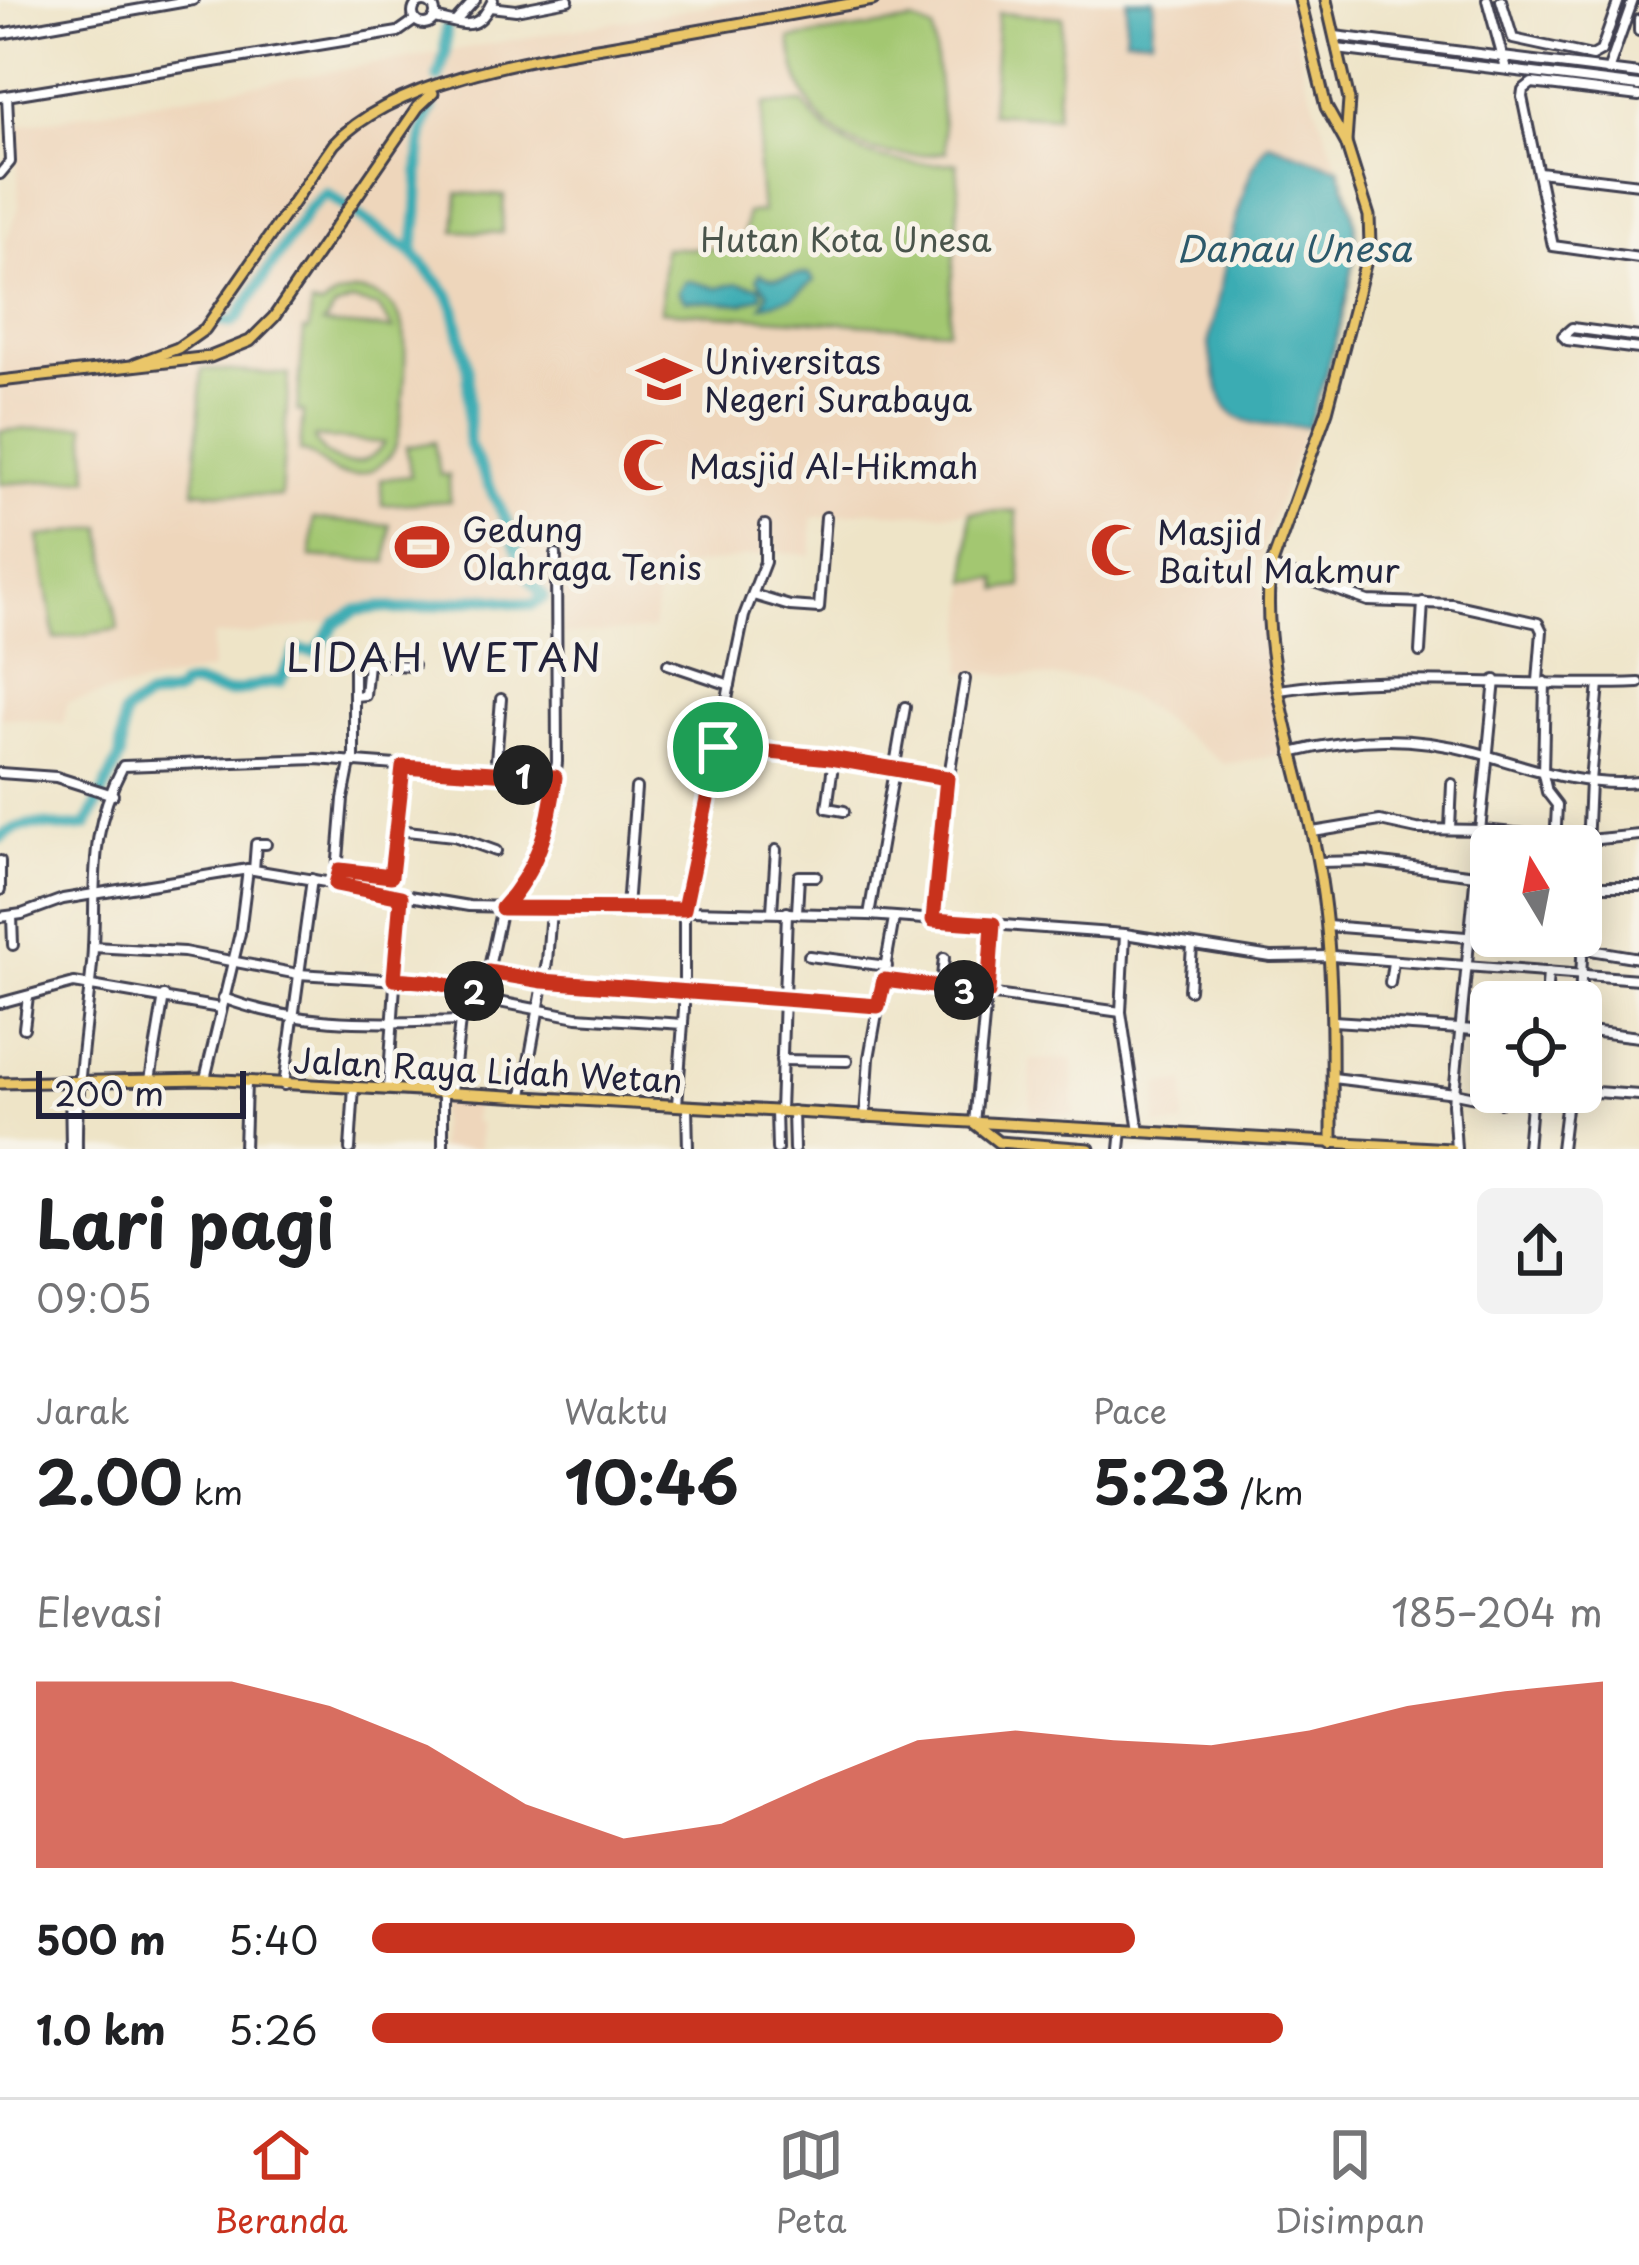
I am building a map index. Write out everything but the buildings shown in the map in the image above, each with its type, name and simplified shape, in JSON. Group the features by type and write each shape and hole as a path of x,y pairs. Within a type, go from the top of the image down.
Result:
{"main road":[{"path":"135,364 195,337 229,299 334,144 355,125 392,106 491,67 873,0"},
{"path":"1300,0 1326,107 1346,143 1369,216 1370,245 1327,411 1271,568 1268,591 1279,690 1313,832 1332,956 1337,1146"},
{"path":"1326,0 1349,100 1346,143"},
{"path":"0,381 210,357 240,347 264,329 408,122 442,86"},
{"path":"1326,107 1340,110 1349,100"},
{"path":"392,106 405,110 408,122"},
{"path":"195,337 210,357"},
{"name":"Jalan Raya Lidah Wetan","path":"0,1083 205,1079 1454,1149"},
{"name":"Jalan Raya Lidah Wetan","path":"974,1123 998,1142 1085,1149"}],"street":[{"path":"0,34 194,0"},
{"path":"455,22 475,0"},
{"path":"415,20 476,24 492,3 517,10 568,0"},
{"path":"1487,0 1506,69"},
{"path":"1501,0 1513,39 1592,56 1601,51 1619,0"},
{"path":"1608,70 1633,0"},
{"path":"415,20 411,4 429,2 434,18"},
{"path":"0,174 10,162 3,96 398,32 415,20"},
{"path":"1639,20 1639,31"},
{"path":"1334,36 1639,74"},
{"path":"1337,49 1639,86"},
{"path":"1639,96 1527,85 1522,97 1553,246 1639,258"},
{"path":"1539,172 1639,184"},
{"path":"1639,337 1572,328 1563,336 1639,349"},
{"path":"753,595 790,606 819,608 826,517"},
{"path":"688,1149 682,1106 684,909 730,685 765,562 765,525"},
{"path":"443,1149 460,1021 488,972 502,908 530,872 544,840 555,777 556,554"},
{"path":"1271,568 1368,601 1452,604 1538,622 1542,631 1543,774 1547,792 1556,802 1555,825"},
{"path":"1420,652 1424,602"},
{"path":"336,884 343,799 352,763 354,663 413,666"},
{"path":"668,664 730,685"},
{"path":"933,920 947,778 962,718 965,680"},
{"path":"1483,825 1495,680"},
{"path":"1279,690 1340,682 1639,683"},
{"path":"1589,825 1599,684"},
{"path":"496,773 501,699"},
{"path":"869,915 905,706"},
{"path":"1291,753 1363,737 1469,750 1543,774 1639,782"},
{"path":"718,747 834,758 947,778"},
{"path":"834,758 827,808 844,812"},
{"path":"74,1146 74,1081 93,947 95,841 107,793 125,765 299,759 555,777"},
{"path":"388,895 403,767"},
{"path":"0,773 56,777 107,793"},
{"path":"1450,828 1452,784"},
{"path":"628,908 636,788"},
{"path":"1313,832 1370,821 1417,829 1470,829"},
{"path":"397,830 454,836 496,851"},
{"path":"1602,839 1639,835"},
{"path":"205,1079 256,844 266,844"},
{"path":"772,911 776,850"},
{"path":"0,861 0,890"},
{"path":"1318,862 1366,861 1470,873"},
{"path":"0,917 94,894 251,869 388,895 502,908 869,915 1125,934 1271,957 1332,956 1639,980"},
{"path":"340,870 391,876"},
{"path":"777,1149 792,912 799,876 816,876"},
{"path":"284,1085 312,879"},
{"path":"1602,886 1639,886"},
{"path":"388,1090 401,897"},
{"path":"523,1095 550,910"},
{"path":"12,916 13,945"},
{"path":"865,1117 894,918"},
{"path":"974,1123 993,924"},
{"path":"1328,926 1470,936"},
{"path":"1125,934 1121,1012 1139,1132"},
{"path":"1454,1149 1470,944"},
{"path":"1189,990 1192,946"},
{"path":"93,947 234,958 298,974 433,982 536,1012 683,1024"},
{"path":"1602,951 1639,958"},
{"path":"808,956 887,967"},
{"path":"1582,981 1583,957"},
{"path":"941,986 944,958"},
{"path":"1390,983 1393,962"},
{"path":"488,972 543,981 878,1006"},
{"path":"1547,981 1548,972"},
{"path":"884,980 1121,1012"},
{"path":"0,1003 65,984 90,984 221,1003 292,1019 460,1021"},
{"path":"23,1028 28,996"},
{"path":"150,1080 164,996"},
{"path":"1333,1021 1470,1032"},
{"path":"1602,1032 1639,1036"},
{"path":"781,1060 847,1061"},
{"path":"1333,1078 1470,1096"},
{"path":"244,1149 246,1082"},
{"path":"350,1149 354,1087"},
{"path":"1602,1092 1639,1095"},
{"path":"793,1112 794,1149"},
{"path":"1527,1149 1530,1113"},
{"path":"1561,1149 1565,1113"},
{"path":"1081,1128 1085,1149"},
{"path":"1120,1149 1122,1130"},
{"path":"777,1135 793,1135"}],"shaded area":[{"name":"Universitas Negeri Surabaya","path":"742,0 1289,0 1305,78 1339,168 1356,237 1329,367 1258,569 1287,754 1224,764 1140,703 1091,679 962,672 968,581 998,579 999,589 1015,511 901,514 875,510 812,518 812,556 764,549 762,555 660,570 653,630 560,635 558,603 483,596 257,634 213,636 211,670 67,702 64,723 0,717 0,388 6,242 19,207 16,126"},
{"path":"1073,1059 1074,1114 1031,1115 1030,1060"},
{"path":"1186,1082 1183,1126 1156,1125 1158,1084"},
{"path":"439,1094 475,1095 479,1149 439,1149"}],"green space":[{"path":"998,13 1063,17 1056,117 991,113"},
{"path":"913,21 933,30 946,152 915,155 861,147 820,118 806,97 790,39"},
{"name":"Hutan Kota Unesa","path":"803,103 834,136 871,155 912,163 957,163 959,195 948,330 661,311 664,248 742,249 747,213 762,212 758,167 764,104"},
{"path":"458,193 504,196 502,233 455,231"},
{"path":"357,291 378,296 394,308 404,330 404,385 394,450 378,467 357,475 338,473 300,451 303,412 297,411 304,330 309,330 311,305 321,307 336,296","holes":["353,301 378,307 393,329 323,324 335,308","315,437 384,443 367,459 348,463 329,456"]},
{"path":"202,369 289,375 281,497 194,491"},
{"path":"85,425 89,478 0,484 0,431"},
{"path":"434,442 440,475 449,475 450,501 382,505 381,479 411,476 406,447"},
{"path":"1016,511 1022,587 999,590 997,579 968,581 970,512"},
{"path":"313,519 390,525 387,562 311,557"},
{"path":"102,527 118,629 55,639 39,537"}],"water":[{"path":"1127,0 1154,0 1152,39 1125,38"},
{"name":"Danau Unesa","path":"1269,143 1339,168 1355,223 1347,296 1308,427 1253,423 1231,413 1210,353 1240,204"},
{"path":"760,273 778,278 810,274 814,281 793,297 762,306 768,293 757,279"},
{"path":"690,281 717,288 737,283 760,287 762,296 742,304 685,300 678,292"}],"waterway":[{"path":"438,78 446,29"},
{"path":"0,838 23,826 87,825 120,757 124,714 146,699 177,693 189,685 231,692 280,682 297,650 316,652 336,623 357,610 401,610 482,598 532,605 544,597 524,571 509,527 469,444 468,369 454,307 413,253 422,143 432,107"},
{"path":"217,320 232,322 238,317 308,210 326,193 413,253"}],"place":[{"name":"Universitas Negeri Surabaya","path":"664,379"},
{"name":"Masjid Al-Hikmah","path":"649,465"},
{"name":"Gedung Olahraga Tenis","path":"422,547"},
{"name":"Masjid Baitul Makmur","path":"1117,550"}],"district":[{"name":"LIDAH WETAN","path":"445,655"}],"route":[{"path":"718,747 830,758 947,778 933,920 993,924 988,993 884,980 878,1006 543,981 488,972 476,992 394,979 401,897 336,884 340,870 391,876 403,767 555,777 544,840 530,872 502,908 684,909 718,747"}]}
